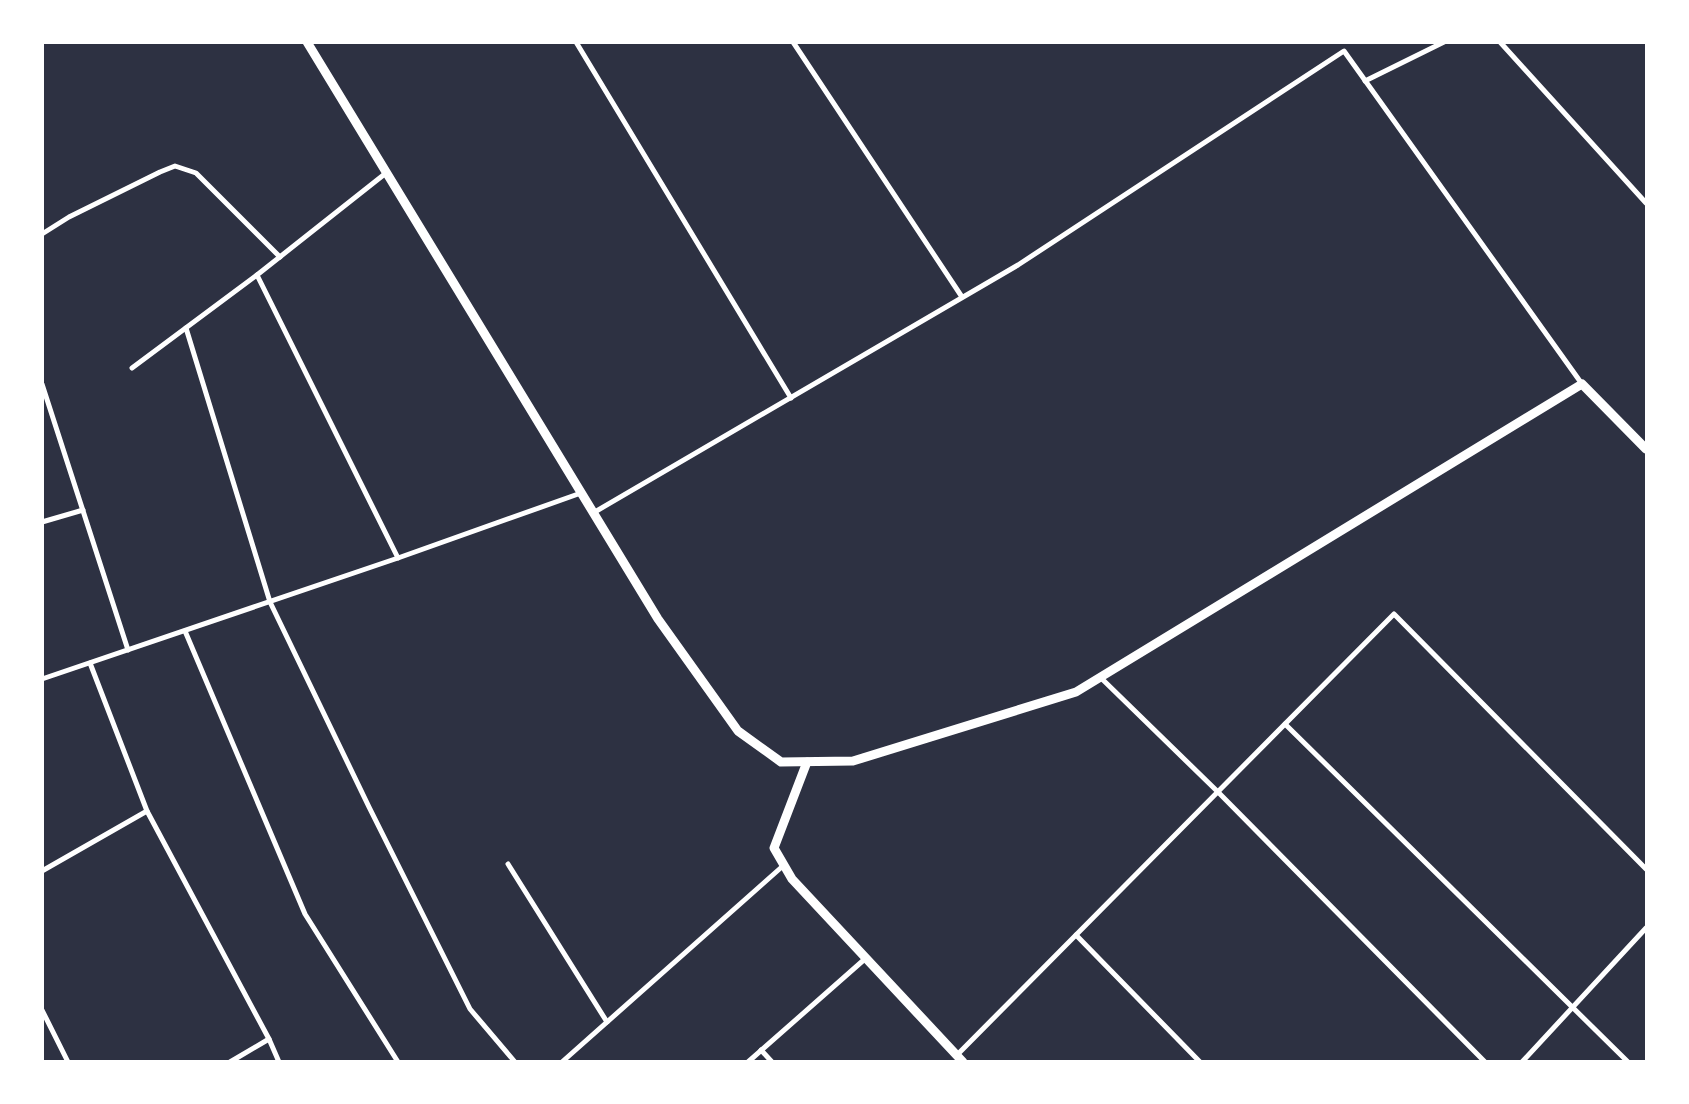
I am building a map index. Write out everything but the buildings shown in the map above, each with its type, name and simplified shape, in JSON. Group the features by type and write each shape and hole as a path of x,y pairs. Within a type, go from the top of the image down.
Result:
{"street":[{"path":"307,42 658,619 738,731 781,762 853,760 1076,692 1582,384"},
{"path":"576,42 791,398"},
{"path":"793,42 962,297"},
{"path":"1365,81 1444,42"},
{"path":"1500,42 1646,203"},
{"path":"593,513 1018,265 1344,51 1582,384 1646,449"},
{"path":"42,234 69,217 174,166 196,173 280,257"},
{"path":"132,368 257,275 386,173"},
{"path":"257,275 398,558"},
{"path":"186,328 270,602 368,807 470,1009 516,1062"},
{"path":"42,384 128,650"},
{"path":"42,679 398,558 581,493"},
{"path":"42,522 83,510"},
{"path":"808,762 774,848 792,879 960,1058 1076,935 1394,614 1646,869"},
{"path":"185,631 305,914 398,1062"},
{"path":"90,663 147,811 269,1039 279,1062"},
{"path":"1100,677 1218,792 1486,1062"},
{"path":"1285,724 1628,1062"},
{"path":"42,871 147,811"},
{"path":"508,864 606,1022"},
{"path":"562,1062 784,865"},
{"path":"1522,1062 1646,928"},
{"path":"1076,935 1200,1062"},
{"path":"748,1062 866,958"},
{"path":"42,1010 68,1062"},
{"path":"230,1062 269,1039"},
{"path":"761,1050 772,1062"}]}
